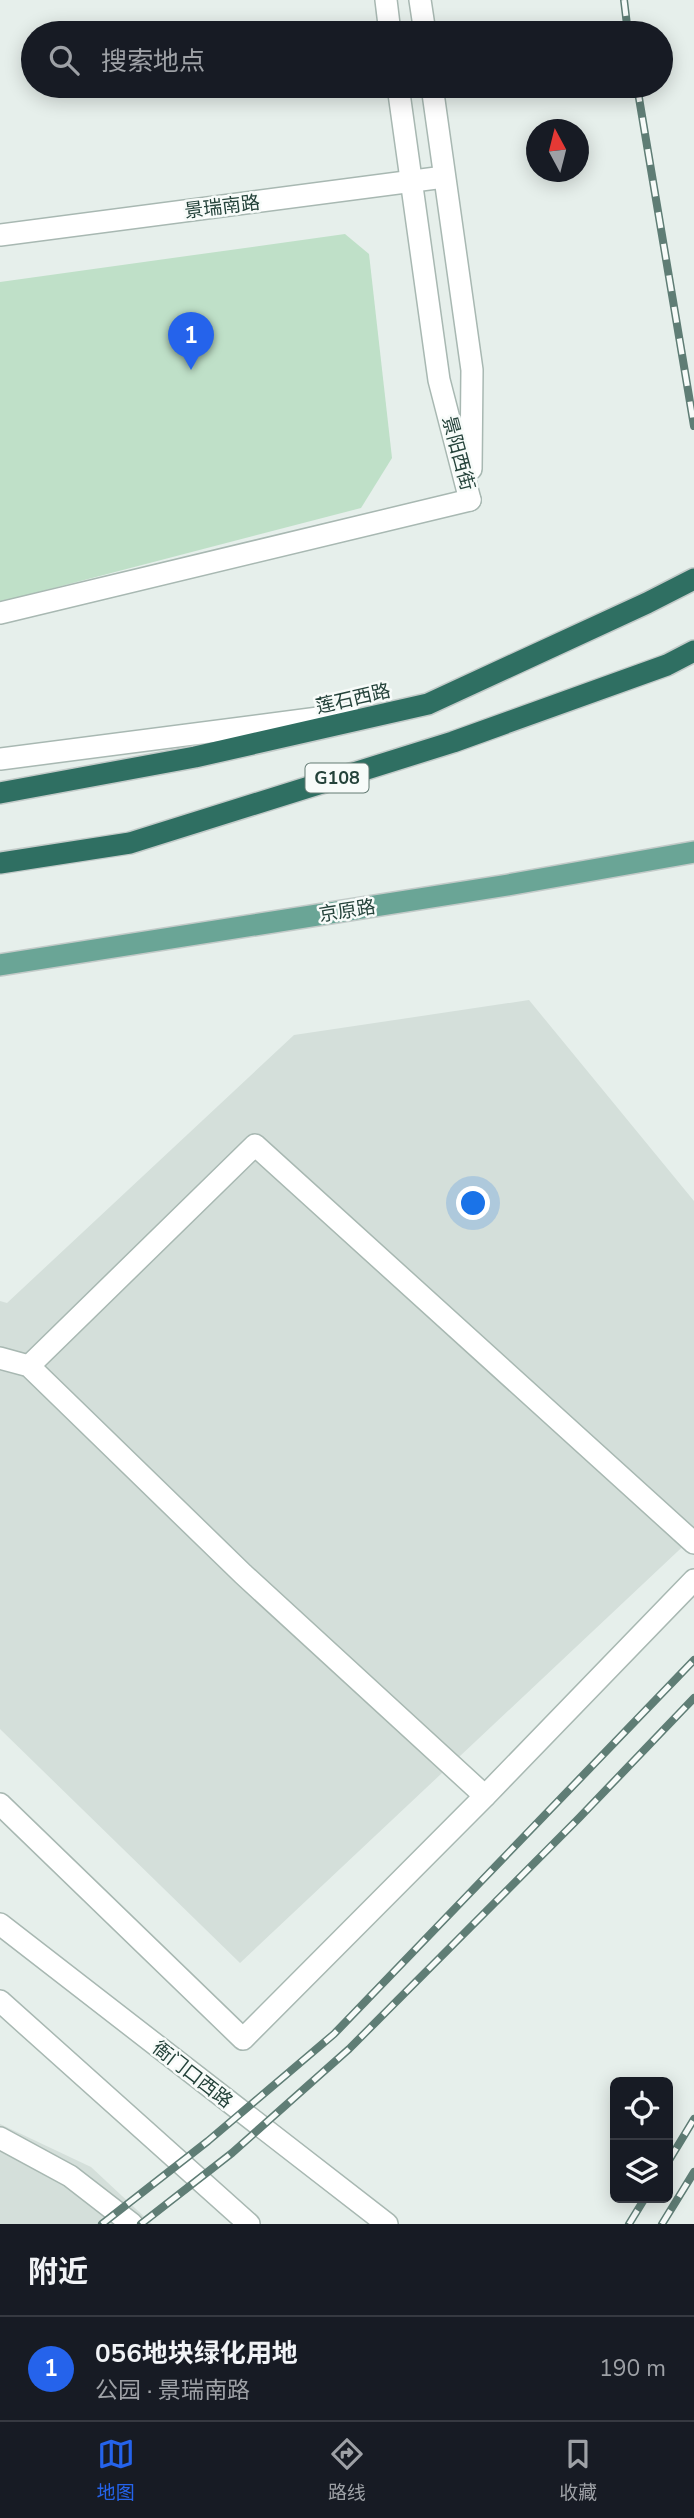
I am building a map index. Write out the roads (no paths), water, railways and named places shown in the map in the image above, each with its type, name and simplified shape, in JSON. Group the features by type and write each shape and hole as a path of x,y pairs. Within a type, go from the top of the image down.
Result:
{"highway":[{"name":"莲石西路","path":"0,793 195,757 428,704 648,603 694,579"},
{"name":"G108","path":"0,863 130,844 453,742 667,665 694,651"}],"main road":[{"path":"0,872 130,844"},
{"name":"京原路","path":"0,965 508,885 694,852"}],"street":[{"path":"386,0 389,21"},
{"path":"420,0 423,21"},
{"name":"景阳西街","path":"400,98 439,380 470,499"},
{"name":"景阳西街","path":"434,98 472,370 470,499"},
{"name":"景瑞南路","path":"0,234 444,177"},
{"path":"0,613 470,499"},
{"path":"0,759 428,704"},
{"path":"29,1366 255,1144 694,1543"},
{"path":"0,1358 29,1366 243,1574 485,1796"},
{"path":"0,1804 243,2039 485,1796 694,1580"},
{"name":"衙门口西路","path":"0,1924 387,2224"},
{"path":"0,2001 249,2224"},
{"path":"0,2138 69,2176 132,2224"}],"railway":[{"path":"624,0 627,21"},
{"path":"639,98 694,426"},
{"path":"102,2224 208,2141 334,2034 694,1660"},
{"path":"141,2224 232,2153 349,2049 579,1818 694,1698"},
{"path":"673,2154 694,2119"},
{"path":"662,2224 694,2172"},
{"path":"629,2224 642,2203"}],"place":[{"name":"056地块绿化用地","path":"191,370"}]}
